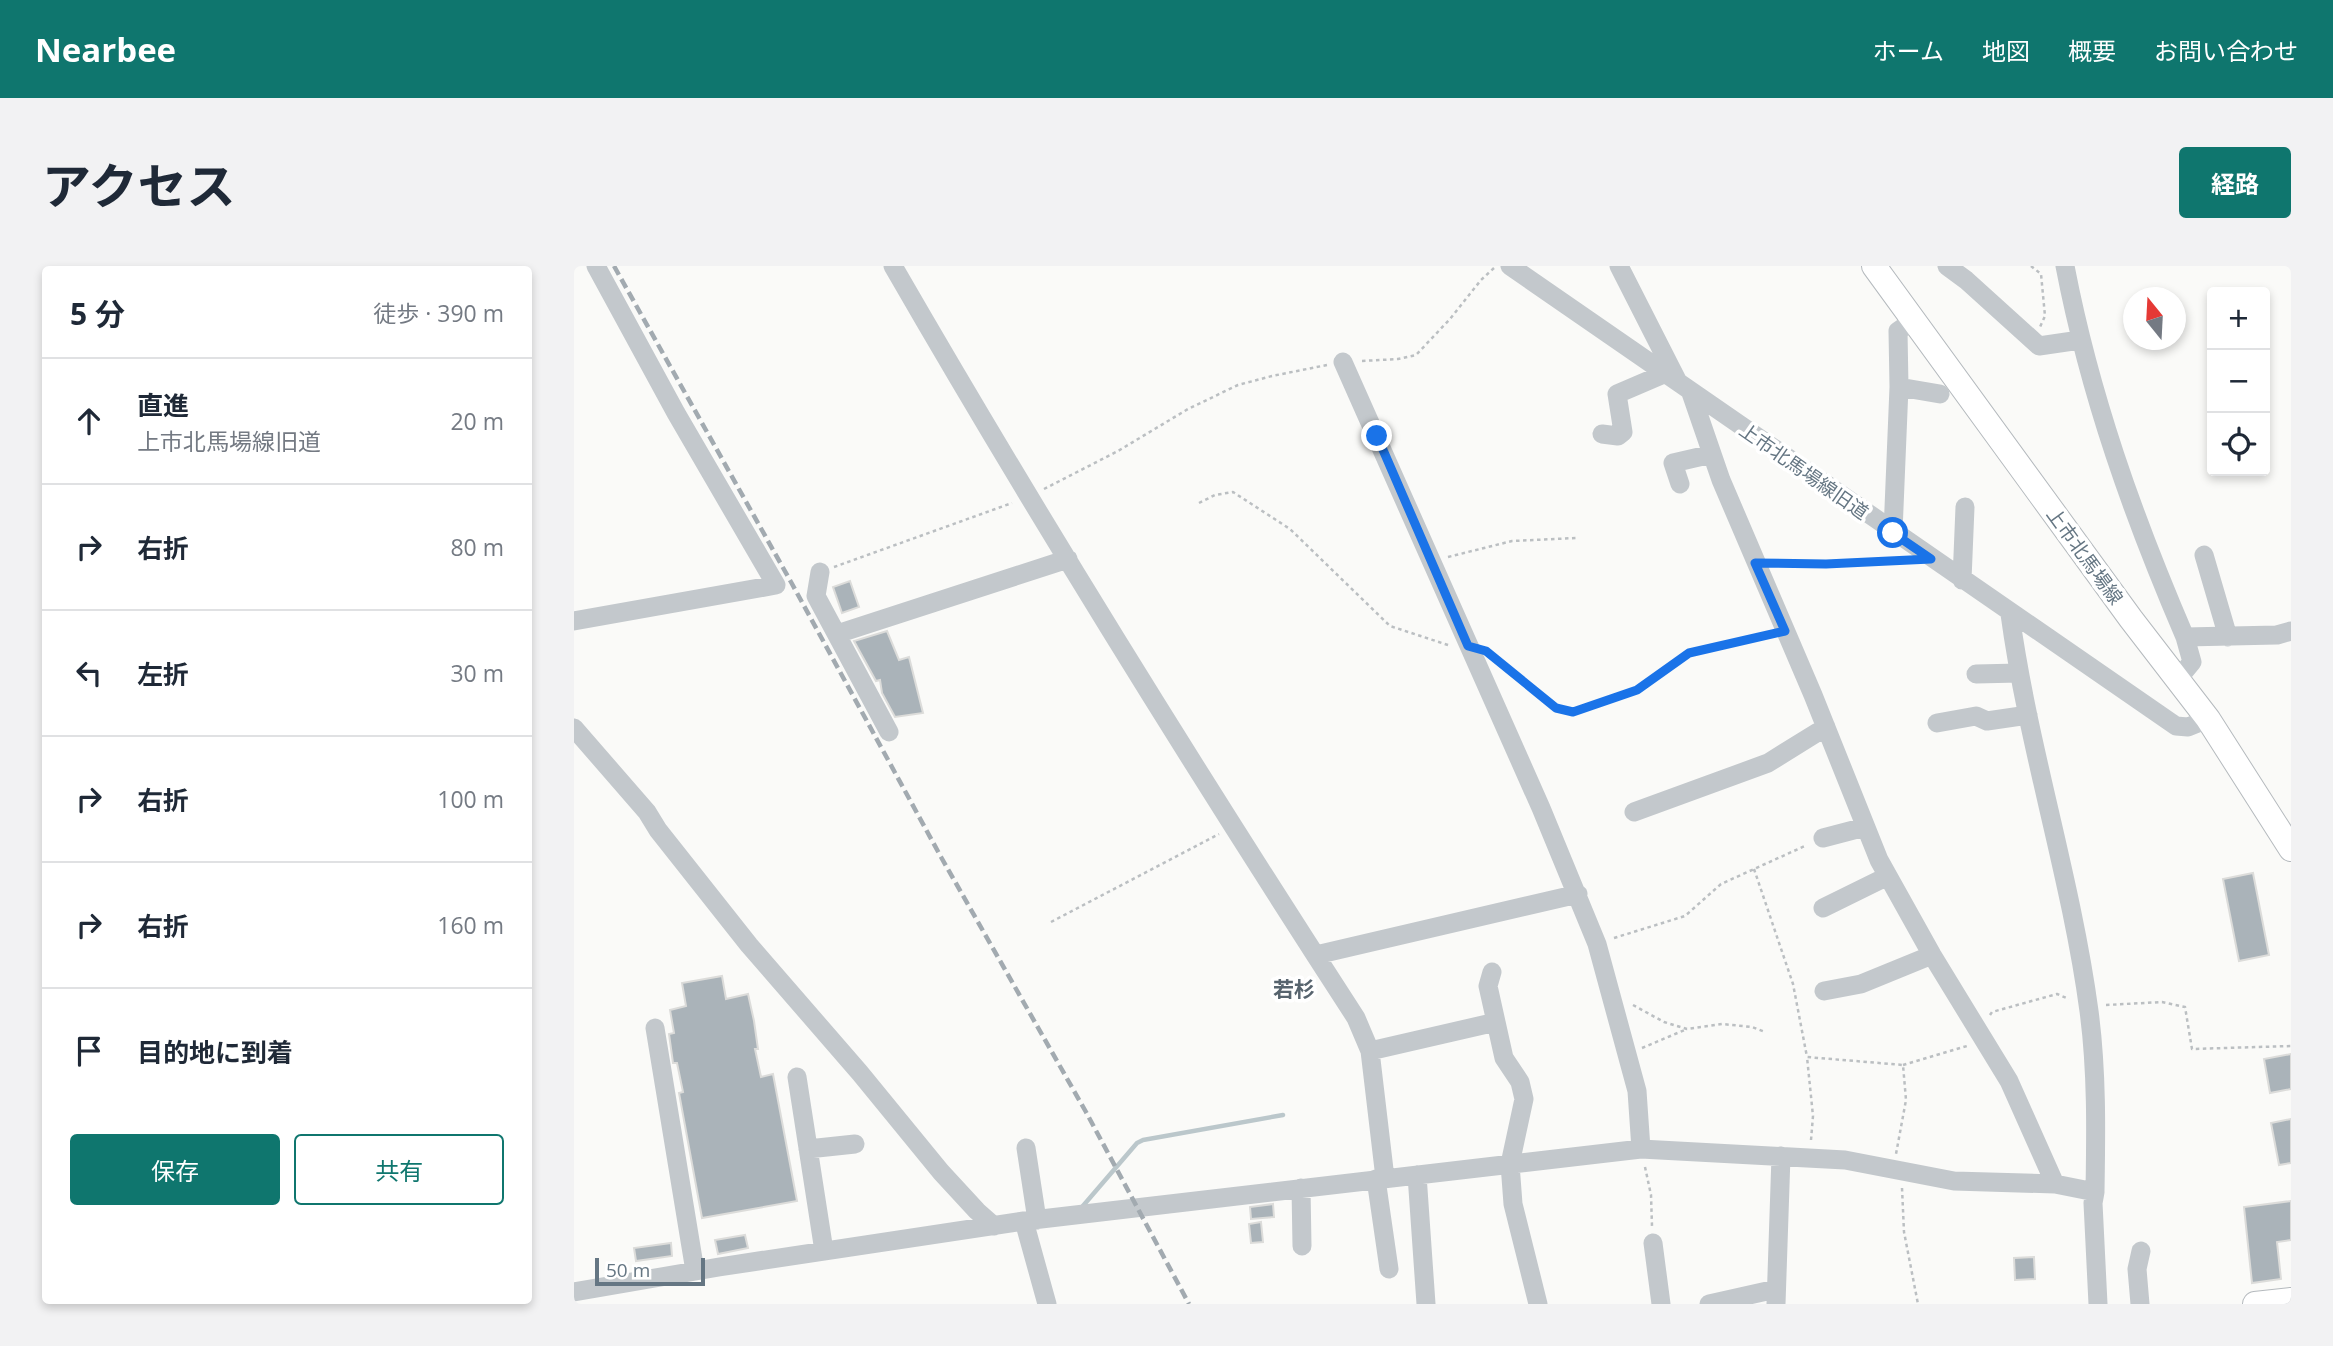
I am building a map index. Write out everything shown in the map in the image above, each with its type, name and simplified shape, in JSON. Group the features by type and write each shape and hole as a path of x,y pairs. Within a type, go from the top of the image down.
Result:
{"main road":[{"name":"上市北馬場線","path":"1874,266 2131,619 2284,823 2291,849"},
{"path":"2255,1304 2291,1300"}],"street":[{"path":"574,621 776,585 676,413 596,266"},
{"path":"893,266 1030,497 1232,827 1356,1018 1370,1051 1389,1269"},
{"name":"上市北馬場線旧道","path":"1510,266 2010,614 2176,726 2188,727 2208,719"},
{"path":"1619,266 1712,454 1865,827 1888,876 1932,956 2009,1081 2055,1184"},
{"path":"1947,266 2039,346 2080,340"},
{"path":"2065,266 2080,340 2124,486 2185,638 2192,662 2178,679"},
{"path":"1893,533 1899,387 1898,331 1914,320"},
{"path":"1343,362 1578,894 1597,944 1637,1091 1641,1149"},
{"path":"1602,434 1618,436 1623,432 1617,394 1678,382"},
{"path":"1899,387 1940,394"},
{"path":"1680,484 1673,463 1712,454"},
{"path":"1962,580 1965,507"},
{"path":"2204,555 2228,636"},
{"path":"837,634 1068,559"},
{"path":"820,572 817,596 889,732"},
{"path":"2010,614 2019,673 2070,904 2089,1012 2096,1105 2093,1203 2098,1304"},
{"path":"2185,638 2277,635 2291,631"},
{"path":"1976,674 2019,673"},
{"path":"1937,723 1976,716 1987,721 2028,715"},
{"path":"1634,812 1768,763 1826,727"},
{"path":"574,728 646,812 749,945 941,1172 977,1211 995,1226"},
{"path":"1823,838 1865,827"},
{"path":"1823,908 1888,876"},
{"path":"1316,955 1578,894"},
{"path":"1824,991 1861,984 1932,956"},
{"path":"1492,972 1488,986 1504,1058 1520,1082 1524,1099 1510,1164 1513,1204 1538,1304"},
{"path":"1370,1051 1496,1023"},
{"path":"655,1028 695,1271"},
{"path":"797,1077 824,1251"},
{"path":"808,1149 855,1144"},
{"path":"1026,1148 1030,1221 1046,1304"},
{"path":"574,1292 695,1271 1030,1221 1641,1149 1845,1160 1954,1181 2055,1184 2095,1192"},
{"path":"1709,1304 1776,1296 1780,1156"},
{"path":"1417,1175 1426,1304"},
{"path":"1301,1188 1302,1246"},
{"path":"1653,1243 1661,1304"},
{"path":"2140,1304 2137,1269 2141,1251"}],"path":[{"path":"820,572 1030,497 1118,452 1188,409 1238,385 1343,362 1398,359 1416,355 1450,319 1481,280 1497,266"},
{"path":"2031,266 2041,274 2045,316 2034,341"},
{"path":"1199,503 1215,495 1233,492 1290,529 1390,626 1469,650 1486,651 1556,708 1573,712 1637,690 1689,653 1785,631"},
{"path":"1431,562 1512,541 1576,538"},
{"path":"1755,563 1826,564 1931,559"},
{"path":"1051,922 1232,827"},
{"path":"1597,944 1685,916 1721,884 1823,838"},
{"path":"1754,869 1793,984 1807,1057 1813,1116 1809,1158"},
{"path":"1611,994 1664,1022 1687,1029"},
{"path":"1627,1054 1687,1029 1722,1024 1752,1027 1765,1032"},
{"path":"1807,1057 1903,1065 1906,1100 1898,1170 1904,1232 1918,1304"},
{"path":"1641,1149 1651,1195 1653,1243"}],"building":[{"path":"850,581 859,607 842,613 833,587"},
{"path":"887,631 899,660 909,657 923,713 895,717 882,693 880,680 876,681 854,641"},
{"path":"2253,873 2269,955 2239,961 2223,879"},
{"path":"722,976 726,999 748,994 761,1077 773,1074 797,1201 702,1218 679,1093 683,1092 677,1063 673,1063 669,1034 674,1033 670,1010 686,1006 682,983"},
{"path":"2291,1054 2291,1089 2270,1093 2264,1059"},
{"path":"2291,1119 2291,1163 2279,1165 2271,1123"},
{"path":"2291,1201 2291,1240 2277,1242 2281,1279 2252,1283 2244,1207"},
{"path":"1273,1204 1274,1217 1251,1219 1250,1207"},
{"path":"1261,1222 1263,1242 1251,1243 1249,1224"},
{"path":"745,1235 748,1248 718,1254 715,1240"},
{"path":"671,1243 672,1256 636,1261 634,1248"},
{"path":"2034,1257 2035,1279 2015,1280 2014,1258"}],"waterway":[{"path":"1082,1207 1137,1143 1143,1140 1283,1115"}],"railway":[{"path":"614,266 941,857 1086,1112 1189,1304"}],"district":[{"name":"若杉","path":"1294,989"}],"route":[{"path":"1377,436 1468,646 1486,651 1556,708 1573,712 1637,690 1689,653 1785,631 1755,563 1826,564 1931,559 1893,533"}]}
